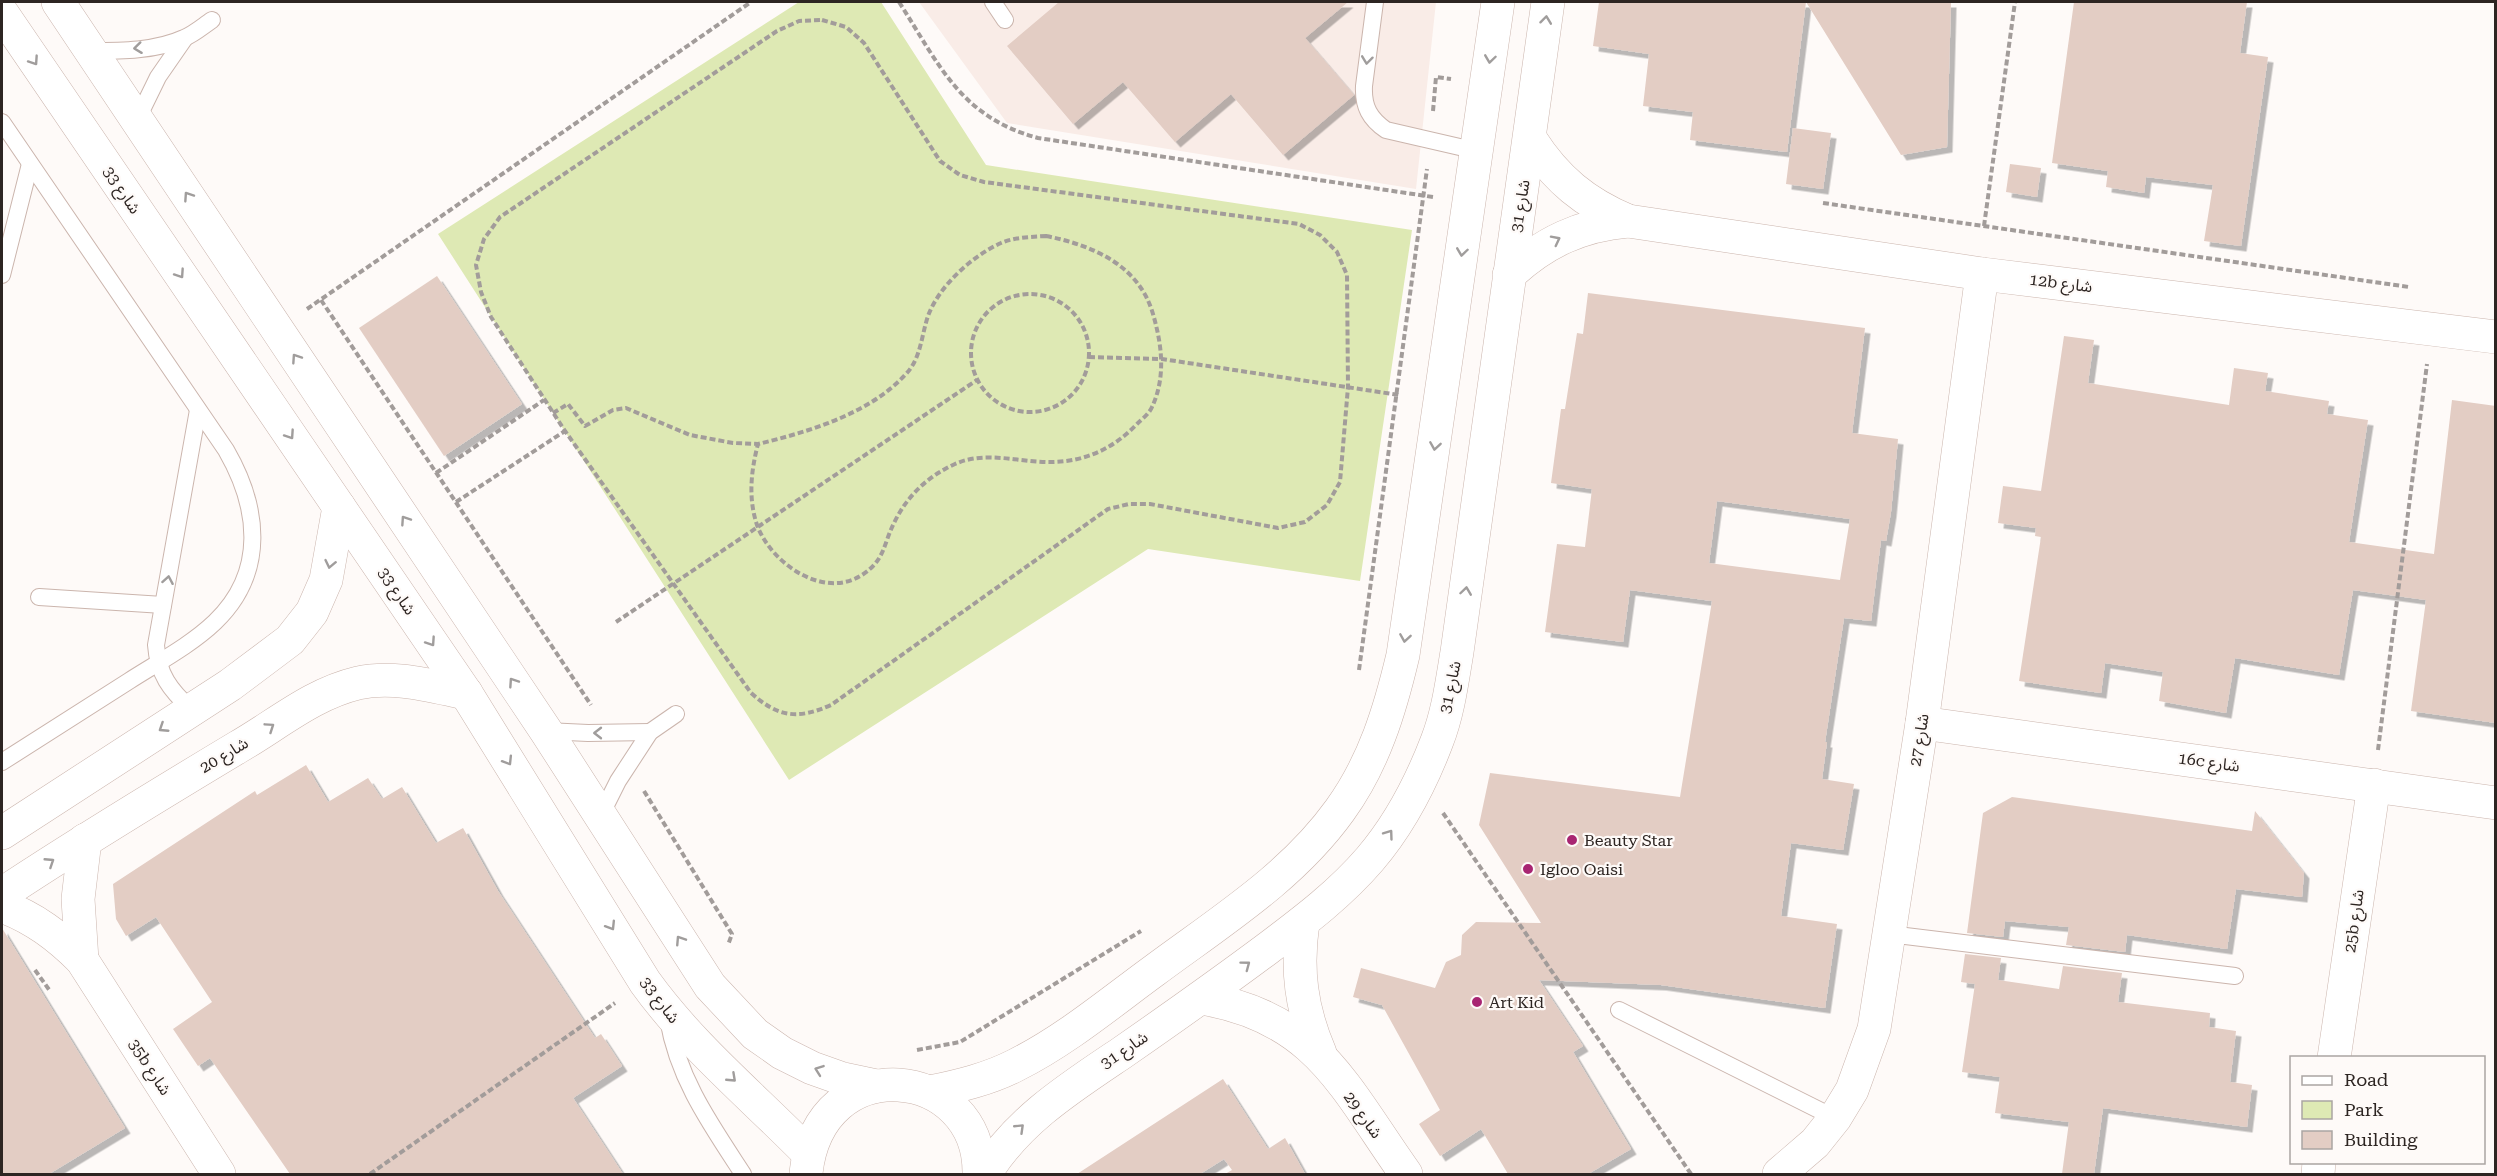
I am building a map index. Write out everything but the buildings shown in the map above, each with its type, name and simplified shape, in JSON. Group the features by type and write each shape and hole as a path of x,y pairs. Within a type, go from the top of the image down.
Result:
{"street":[{"path":"58,2 601,814 710,986 755,1034 792,1058 843,1079 876,1086 903,1085 930,1092 948,1104 964,1120 974,1140 979,1174"},
{"path":"930,1092 988,1077 1042,1050 1264,890 1305,852 1341,809 1369,761 1390,709 1402,655 1498,2"},
{"name":"شارع 31","path":"985,1174 1013,1136 1034,1115 1201,998 1340,892 1371,858 1398,820 1421,780 1438,739 1450,696 1509,275 1531,140 1548,2"},
{"name":"شارع 33","path":"2,13 466,693 645,982 667,1012 807,1164"},
{"name":"12b شارع","path":"1531,140 1545,162 1575,192 1604,210 1628,221"},
{"name":"12b شارع","path":"1509,275 1526,259 1563,236 1605,223 1628,221 1982,274 2496,337"},
{"name":"شارع 27","path":"1779,1174 1815,1143 1835,1118 1852,1090 1874,1029 1922,723 1982,274"},
{"path":"2,833 272,655 290,640 312,612 326,580 339,507"},
{"name":"شارع 20","path":"2,894 85,840 329,691 360,683 392,680 466,693"},
{"name":"16c شارع","path":"1922,723 2496,803"},
{"name":"25b شارع","path":"2334,1056 2374,785"},
{"name":"35b شارع","path":"82,960 78,900 85,840"},
{"name":"35b شارع","path":"2,906 40,924 63,941 82,960 219,1174"},
{"name":"شارع 29","path":"1303,922 1299,949 1301,994 1310,1029 1321,1055"},
{"name":"شارع 29","path":"1201,998 1254,1010 1301,1037 1321,1055 1406,1174"},
{"path":"807,1164 814,1134 825,1117 839,1103 856,1092 876,1086"}],"lane":[{"path":"993,2 1005,20"},
{"path":"1375,2 1363,100 1368,112 1376,123 1386,130 1477,151"},
{"path":"90,51 138,49 185,38 212,20"},
{"path":"137,120 158,77 185,38"},
{"path":"2,122 242,477 251,507 254,538 248,569 235,597 215,622 157,663 2,762"},
{"path":"2,275 30,164"},
{"path":"191,709 163,679 157,663 156,645 198,410"},
{"path":"39,597 163,605"},
{"path":"601,814 628,765 650,732 676,714"},
{"path":"546,731 650,732"},
{"path":"1889,934 2235,976"},
{"path":"1619,1010 1835,1118"},
{"path":"667,1012 676,1052 687,1083 743,1174"}],"path":[{"path":"277,330 751,2"},
{"path":"899,2 966,101 988,118 1011,131 1038,138 1469,203"},
{"path":"1984,226 2014,2"},
{"path":"822,20 846,27 864,43 925,142 940,161 960,175 984,182 1299,224 1320,235 1337,252 1347,275 1348,387 1340,482 1327,506 1305,522 1278,528 1150,504 1129,504 1108,509 831,705 811,714 789,715 767,707 751,693 565,431 491,317 481,292 476,265 484,238 500,217 777,31 799,21 822,20"},
{"path":"1357,681 1424,196 1436,77 1486,84"},
{"path":"1823,202 2414,287"},
{"path":"553,413 568,404 585,426 613,410 626,408 690,435 733,443 758,444 812,428 885,395 916,361 929,314 947,285 959,272 1001,243 1025,237 1046,236 1072,241 1102,253 1137,281 1150,302 1160,338 1162,359 1159,386 1151,409 1124,438 1101,453 1076,460 1052,462 970,458 954,464 928,480 910,496 893,524 884,553 874,567 860,576 836,583 812,580 782,559 758,527 753,511 751,477 758,444"},
{"path":"1026,293 1043,294 1072,310 1088,340 1089,357 1086,374 1065,401 1051,409 1034,412 1016,411 1001,405 977,380 971,364 974,331 983,316 995,304 1009,296 1026,293"},
{"path":"321,300 610,733"},
{"path":"2374,785 2432,328"},
{"path":"1089,357 1162,359 1441,402"},
{"path":"616,622 977,380"},
{"path":"436,473 544,400"},
{"path":"456,502 565,431"},
{"path":"628,765 732,934 725,951"},
{"path":"1421,780 1691,1174"},
{"path":"906,1051 960,1042 1150,925"},
{"path":"370,1174 645,982"}],"shaded area":[{"path":"919,2 1436,2 1416,189 1007,123"}],"green space":[{"path":"799,2 881,2 986,165 1412,230 1360,581 1148,549 789,780 438,234"}],"place":[{"name":"Beauty Star","path":"1572,840"},
{"name":"Igloo Oaisi","path":"1528,869"},
{"name":"Art Kid","path":"1477,1002"}]}
